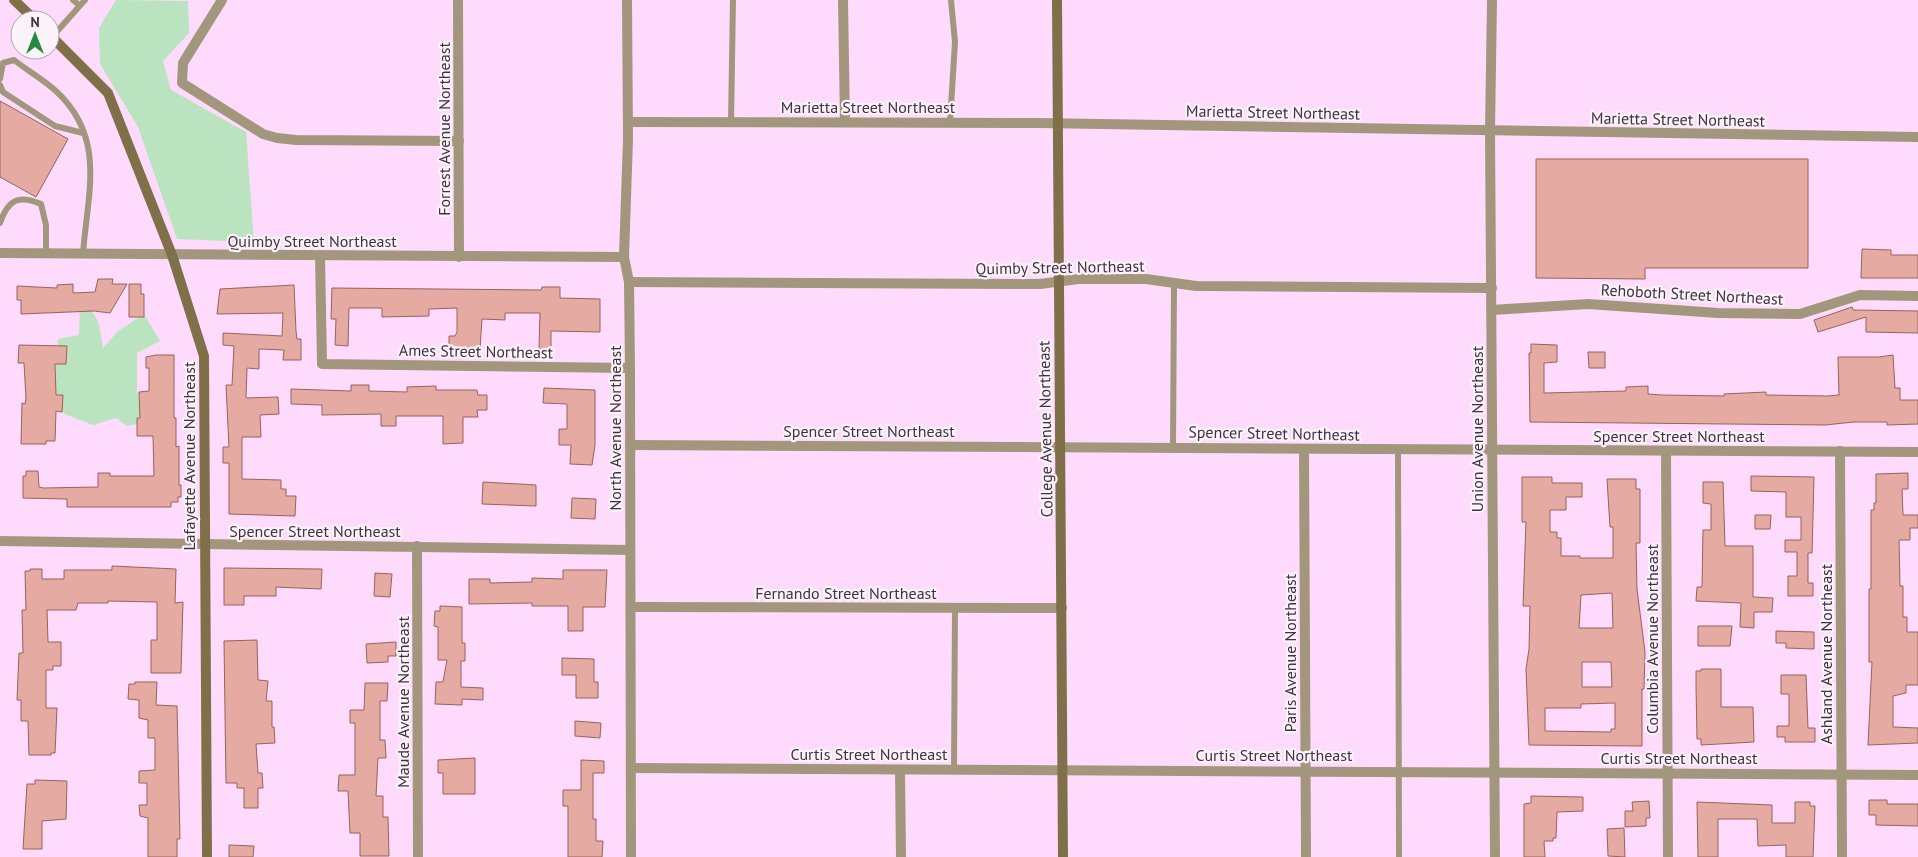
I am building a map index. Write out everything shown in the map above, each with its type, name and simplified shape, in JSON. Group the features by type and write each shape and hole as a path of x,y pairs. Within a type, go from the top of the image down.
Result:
{"street":[{"path":"14,0 24,10"},
{"path":"222,0 183,63 182,83 263,134 296,140 459,141"},
{"name":"Forrest Avenue Northeast","path":"458,0 459,257"},
{"name":"North Avenue Northeast","path":"627,0 628,122 626,241 624,257 629,282 631,857"},
{"path":"843,0 845,122"},
{"name":"College Avenue Northeast","path":"1057,0 1063,857"},
{"name":"Union Avenue Northeast","path":"1492,0 1490,131 1495,857"},
{"name":"Lafayette Avenue Northeast","path":"60,45 108,92 172,255 204,356 207,857"},
{"name":"Marietta Street Northeast","path":"628,122 1058,123 1918,137"},
{"name":"Quimby Street Northeast","path":"0,253 624,257"},
{"name":"Ames Street Northeast","path":"320,256 322,364 630,368"},
{"name":"Quimby Street Northeast","path":"629,282 1040,284 1146,279 1196,286 1492,288"},
{"name":"Rehoboth Street Northeast","path":"1492,310 1588,304 1718,313 1800,314 1852,297 1918,296"},
{"name":"Spencer Street Northeast","path":"630,445 1918,452"},
{"name":"Paris Avenue Northeast","path":"1304,449 1306,857"},
{"name":"Columbia Avenue Northeast","path":"1666,451 1668,857"},
{"name":"Ashland Avenue Northeast","path":"1840,451 1842,857"},
{"name":"Spencer Street Northeast","path":"0,541 630,550"},
{"name":"Maude Avenue Northeast","path":"417,546 418,857"},
{"name":"Fernando Street Northeast","path":"631,607 1062,608"},
{"name":"Curtis Street Northeast","path":"631,768 1918,774"},
{"path":"900,770 901,857"}],"lane":[{"path":"73,0 79,5"},
{"path":"60,26 84,0"},
{"path":"731,122 733,0"},
{"path":"950,122 955,42 951,0"},
{"path":"0,79 3,63 14,60 57,92 76,115 90,150 90,190 83,254"},
{"path":"0,85 3,92 55,126 83,132"},
{"path":"0,223 10,203 15,200 33,200 41,204 46,225 46,254"},
{"path":"1173,447 1174,283"},
{"path":"1398,449 1399,857"},
{"path":"954,770 956,608"}],"green space":[{"path":"116,0 188,1 189,33 163,61 171,90 246,132 254,242 177,239 138,127 100,64 99,28"},
{"path":"80,302 92,312 98,322 103,348 118,331 144,314 160,341 137,353 137,393 165,405 167,418 127,426 116,418 93,425 67,415 45,403 54,384 58,339 79,335"}],"building":[{"path":"0,101 68,139 36,197 0,177"},
{"path":"1536,159 1808,159 1808,268 1645,268 1645,279 1536,278"},
{"path":"1862,249 1891,250 1891,255 1918,255 1918,278 1861,278"},
{"path":"98,279 113,279 112,284 127,284 110,313 94,311 21,314 21,300 17,300 17,286 57,288 57,285 73,284 73,293 95,292"},
{"path":"129,284 141,284 141,294 144,294 144,317 129,317"},
{"path":"294,285 296,331 297,339 301,339 301,360 283,360 284,350 259,349 259,369 247,368 246,398 278,397 279,414 260,415 261,437 242,437 242,479 281,480 281,489 286,489 286,496 296,496 295,516 229,514 229,463 223,463 223,447 229,447 226,385 232,385 234,346 223,345 223,333 282,336 283,313 217,314 220,289"},
{"path":"542,287 560,287 560,298 600,299 600,332 551,331 551,349 539,349 540,313 505,313 505,320 482,319 480,349 449,348 449,336 455,336 457,332 457,308 429,309 429,316 382,317 382,308 349,308 348,346 335,345 336,319 331,319 332,288 541,290"},
{"path":"1852,307 1853,310 1918,311 1918,333 1866,332 1866,317 1818,332 1814,320"},
{"path":"1531,344 1557,345 1557,362 1544,363 1544,393 1626,391 1626,387 1648,386 1648,394 1662,395 1724,396 1724,394 1766,392 1766,395 1839,395 1838,357 1893,355 1895,388 1900,388 1900,400 1918,400 1918,424 1887,425 1887,422 1854,422 1825,425 1530,422 1529,353 1531,353"},
{"path":"19,345 67,346 66,364 55,364 56,395 63,395 62,412 56,411 55,441 46,441 46,444 21,444 22,403 25,404 26,398 24,363 18,363"},
{"path":"1588,352 1605,352 1605,368 1589,368"},
{"path":"174,355 174,418 176,418 176,447 179,446 179,485 181,485 181,497 178,497 178,502 171,502 171,507 67,507 67,499 23,498 23,476 26,476 26,471 38,471 39,487 43,488 98,487 98,473 110,473 110,476 154,476 153,436 137,436 137,418 140,418 139,392 149,391 149,368 146,368 146,357"},
{"path":"351,385 369,385 369,391 407,392 407,387 436,386 436,390 477,390 478,395 487,395 487,410 477,410 478,417 463,417 463,443 443,444 443,416 396,416 396,426 381,426 381,414 322,415 322,405 291,404 291,389 351,391"},
{"path":"544,388 595,390 595,445 592,465 570,464 571,445 559,445 559,429 567,429 567,404 543,403"},
{"path":"1908,473 1908,489 1902,489 1903,515 1918,515 1918,528 1910,528 1910,540 1899,540 1900,586 1903,586 1903,617 1907,617 1907,632 1918,632 1918,685 1906,685 1906,693 1893,696 1893,727 1918,728 1918,743 1868,745 1872,662 1869,662 1871,510 1874,510 1874,503 1876,503 1876,474"},
{"path":"1751,476 1814,477 1812,553 1808,553 1808,583 1813,583 1813,596 1788,596 1788,576 1797,576 1797,552 1785,552 1785,540 1801,540 1801,517 1786,517 1786,492 1751,491"},
{"path":"1522,477 1552,477 1552,483 1582,483 1582,497 1566,497 1566,510 1550,510 1550,532 1557,532 1557,538 1561,538 1561,556 1613,558 1613,527 1610,527 1607,479 1636,479 1636,489 1640,489 1640,543 1636,543 1637,589 1645,652 1644,689 1642,689 1642,746 1529,745 1526,669 1529,649 1530,606 1523,606 1526,522 1522,522","holes":["1612,593 1613,628 1579,628 1581,595","1582,662 1611,662 1612,687 1582,687","1615,703 1615,729 1611,729 1611,732 1545,731 1545,708 1581,708 1581,704"]},
{"path":"483,482 536,485 536,506 482,504"},
{"path":"1703,482 1723,482 1725,546 1753,546 1753,597 1773,598 1772,612 1754,612 1754,628 1740,627 1741,603 1696,601 1697,587 1702,587 1703,530 1711,530 1711,504 1703,503"},
{"path":"572,498 596,499 595,519 571,518"},
{"path":"1755,515 1771,515 1770,529 1755,529"},
{"path":"112,566 176,569 175,603 183,602 181,673 151,673 151,640 157,640 157,602 108,601 108,603 78,603 76,610 47,610 48,642 61,642 61,666 53,666 53,670 46,670 46,708 57,708 55,753 51,753 51,755 29,755 28,721 21,721 21,700 17,700 19,653 23,653 22,610 26,610 25,571 42,569 42,579 64,579 64,570 112,570"},
{"path":"224,568 322,569 321,589 276,587 276,596 244,596 244,605 224,605"},
{"path":"563,570 607,570 605,607 583,607 583,631 568,631 568,606 532,606 532,603 469,604 469,579 490,579 490,583 532,582 532,578 563,579"},
{"path":"375,573 392,574 390,597 374,596"},
{"path":"440,606 462,607 462,643 465,643 465,661 461,661 461,687 483,688 483,700 462,699 462,705 435,704 436,682 443,682 447,660 438,660 438,627 434,626 435,611 440,611"},
{"path":"1698,626 1732,626 1730,646 1698,646"},
{"path":"1776,631 1814,632 1814,649 1786,648 1786,643 1776,643"},
{"path":"257,640 258,680 268,681 266,701 272,701 272,727 274,727 275,743 256,744 258,773 262,773 263,788 258,788 258,808 244,808 244,788 237,788 237,783 226,783 224,641"},
{"path":"396,642 396,656 388,656 388,662 367,663 366,644"},
{"path":"562,658 594,659 594,682 598,682 598,698 576,698 576,675 562,675"},
{"path":"1701,669 1721,669 1721,707 1753,707 1754,742 1701,745 1701,739 1697,739 1696,671 1701,671"},
{"path":"1781,675 1806,675 1808,728 1815,728 1815,742 1785,742 1785,737 1777,737 1777,726 1789,726 1789,694 1781,694"},
{"path":"135,682 157,682 156,705 177,706 180,839 177,839 177,857 148,857 148,818 140,816 139,805 147,805 147,783 139,783 139,771 155,770 155,738 148,738 148,720 139,718 139,700 128,699 129,684 135,684"},
{"path":"365,683 388,683 387,701 380,701 380,740 385,740 386,758 378,758 376,796 383,796 383,817 388,817 389,856 360,856 360,833 350,833 348,791 338,791 339,775 355,775 355,723 350,723 350,710 364,710"},
{"path":"575,721 601,723 600,738 575,736"},
{"path":"475,758 475,794 443,794 443,773 438,773 438,760"},
{"path":"581,760 604,761 604,773 593,773 593,819 596,819 596,841 603,841 602,857 568,857 568,806 563,806 563,790 581,790"},
{"path":"35,780 67,781 66,819 42,821 42,849 23,849 27,784 35,784"},
{"path":"1531,796 1583,797 1583,811 1557,812 1556,838 1553,838 1553,841 1544,841 1545,857 1524,857 1524,804 1531,803"},
{"path":"1869,800 1887,800 1887,804 1918,804 1918,826 1876,825 1876,815 1869,815"},
{"path":"1649,801 1650,818 1646,818 1646,826 1625,827 1625,811 1633,811 1632,802"},
{"path":"1697,802 1772,805 1772,823 1795,823 1795,802 1810,802 1810,806 1815,806 1813,857 1786,857 1786,845 1758,846 1757,819 1718,819 1718,857 1698,857"},
{"path":"1624,828 1625,857 1608,856 1607,829"},
{"path":"229,845 254,846 253,857 229,857"}]}
